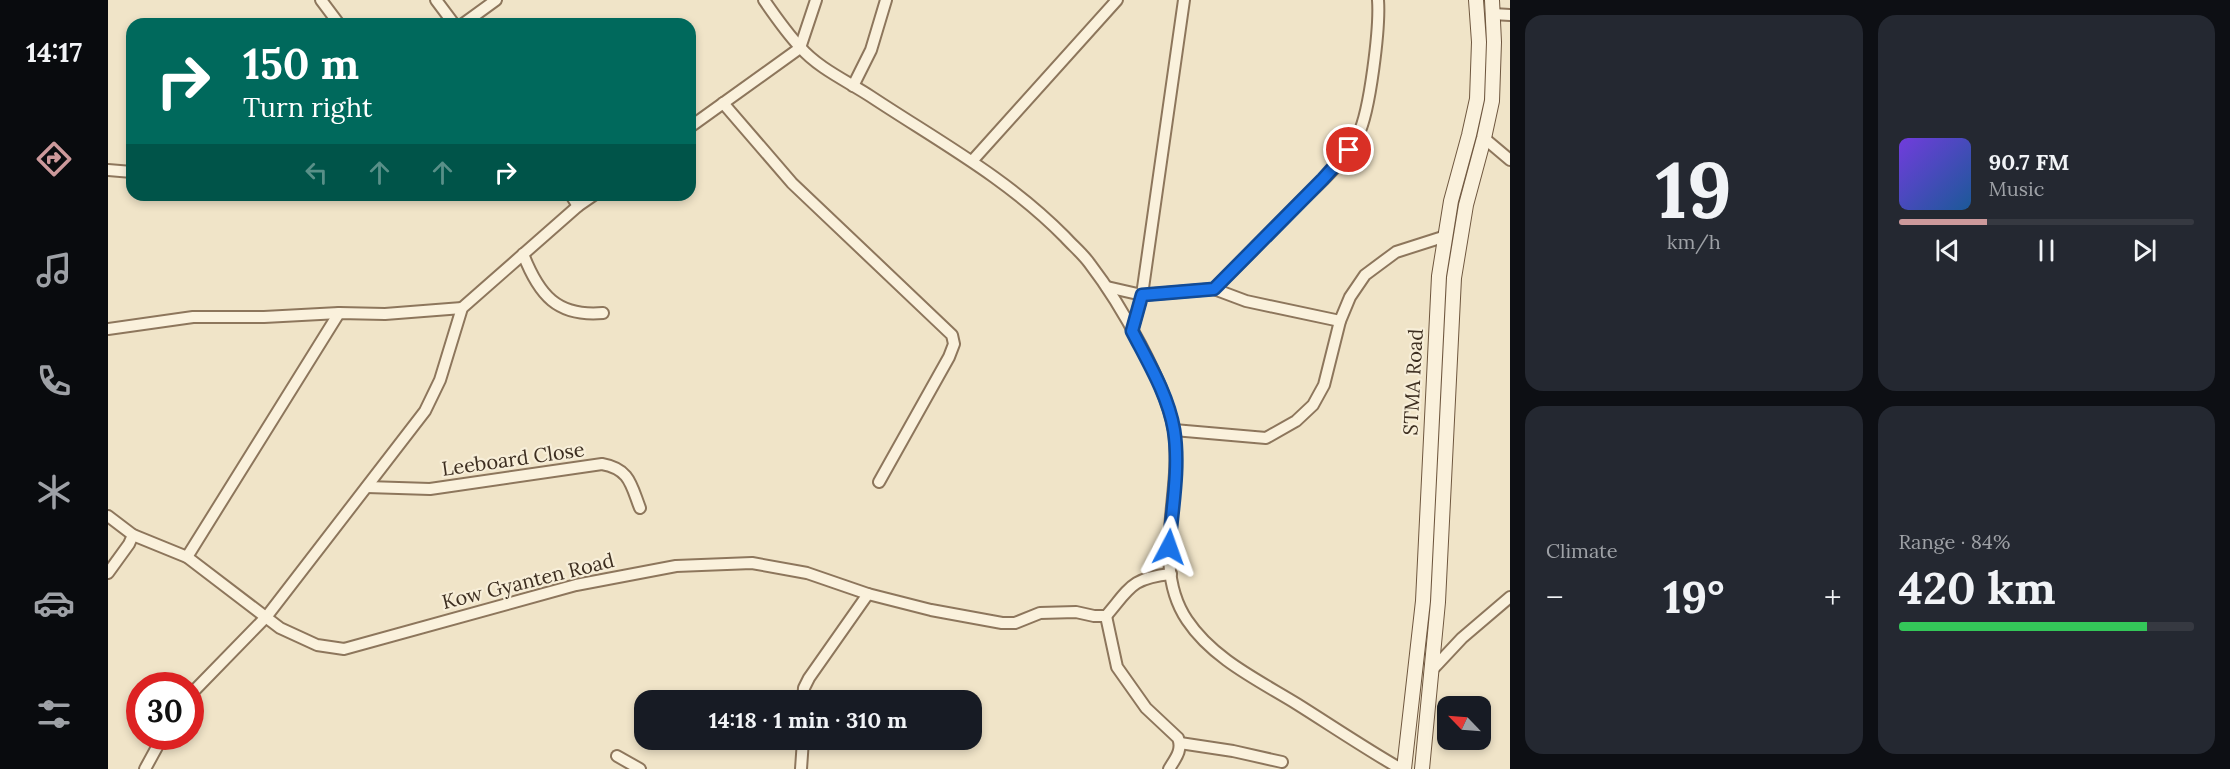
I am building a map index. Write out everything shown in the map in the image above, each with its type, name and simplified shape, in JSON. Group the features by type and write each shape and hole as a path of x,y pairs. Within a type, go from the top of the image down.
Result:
{"main road":[{"name":"STMA Road","path":"1403,769 1423,601 1439,276 1451,201 1477,99 1479,42 1476,0"},
{"name":"STMA Road","path":"1422,769 1438,602 1454,278 1466,205 1492,101 1494,76 1492,7"}],"street":[{"path":"321,0 334,18"},
{"path":"436,0 450,18"},
{"path":"472,18 496,0"},
{"path":"696,123 800,48 816,0"},
{"path":"853,86 871,50 886,0"},
{"path":"972,160 1117,0"},
{"path":"1132,331 1142,295 1184,0"},
{"path":"1214,289 1323,179 1349,150 1359,134 1372,71 1378,0"},
{"path":"767,2 800,48 853,86 972,160 1040,211 1089,261 1132,331 1161,388 1174,430 1175,469 1169,547 1171,574 1177,601 1187,620 1215,652 1403,769"},
{"path":"1492,7 1510,15"},
{"path":"723,103 792,183 952,334 954,344 949,357 879,482"},
{"path":"1484,138 1510,160"},
{"path":"108,170 126,172"},
{"path":"575,201 578,206"},
{"path":"204,681 267,616 425,411 434,395 462,308 585,201"},
{"path":"1174,430 1266,438 1296,421 1313,405 1324,385 1340,321 1350,297 1365,275 1396,252 1446,236"},
{"path":"523,254 530,272 552,301 566,310 583,315 603,313"},
{"path":"1107,287 1142,295 1214,289 1246,301 1340,321"},
{"path":"108,329 193,317 385,314 462,308"},
{"path":"187,557 339,313"},
{"name":"Leeboard Close","path":"367,487 430,489 602,464 615,466 627,476 640,508"},
{"name":"Kow Gyanten Road","path":"108,516 133,535 187,557 280,628 316,645 344,649 576,585 676,566 752,563 807,573 868,594 931,610 1002,623 1016,623 1040,613 1076,612 1106,616"},
{"path":"108,573 133,535"},
{"path":"1169,769 1180,749 1178,738 1146,708 1117,667 1106,616 1128,588 1150,576 1171,574"},
{"path":"804,690 809,678 868,594"},
{"path":"1432,670 1462,638 1510,597"},
{"path":"1180,743 1233,751 1282,762"},
{"path":"145,769 155,750"},
{"path":"801,769 802,750"},
{"path":"617,756 640,769"}],"route":[{"path":"1169,547 1175,469 1174,430 1161,388 1132,331 1142,295 1214,289 1349,150"}]}
